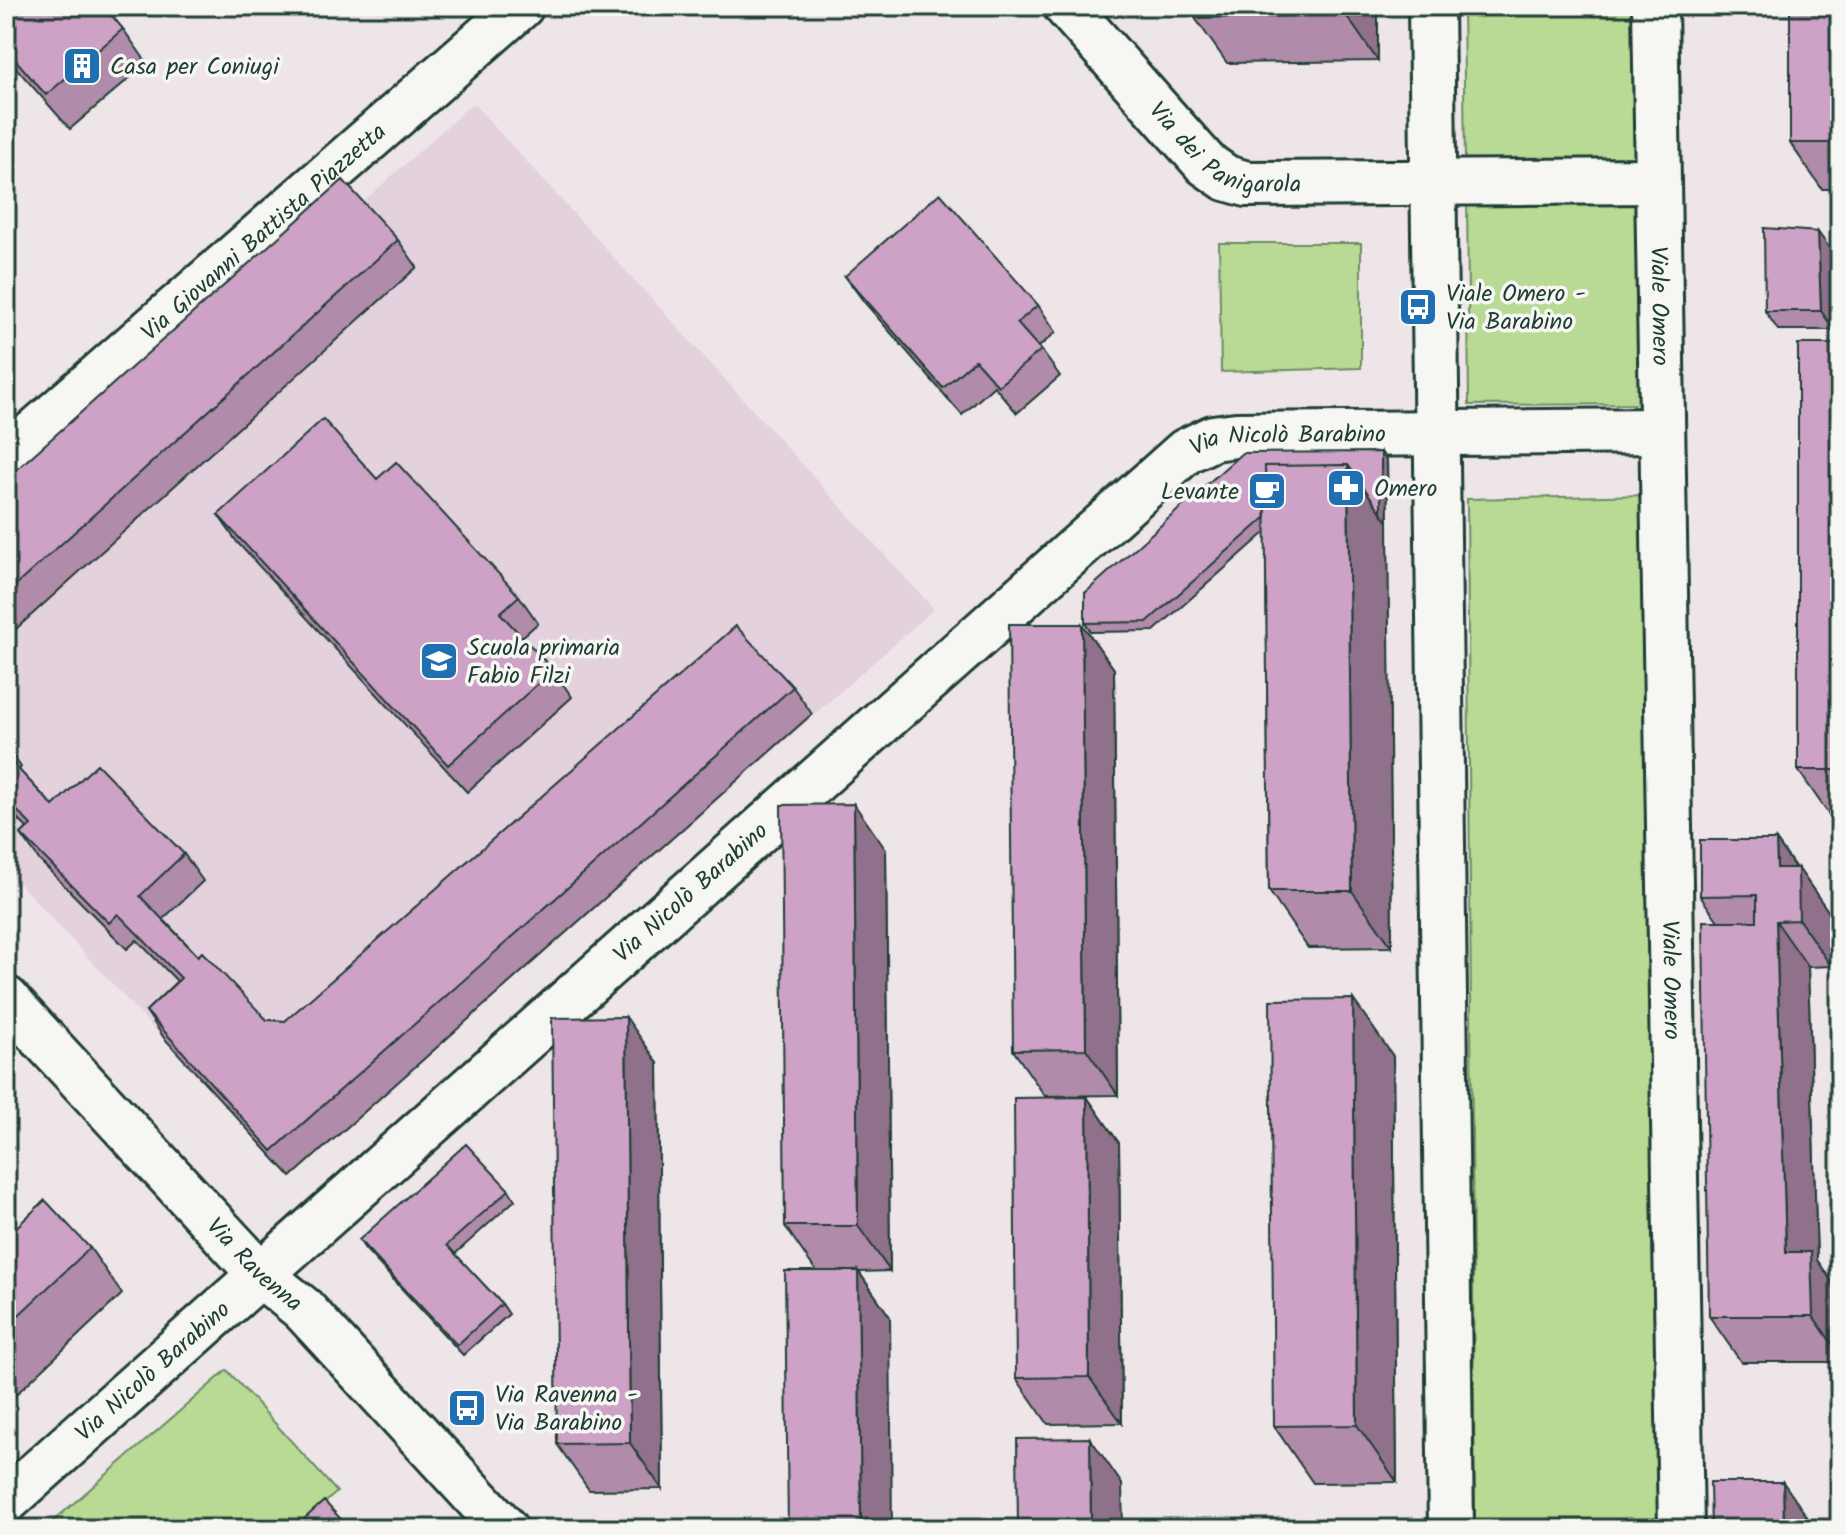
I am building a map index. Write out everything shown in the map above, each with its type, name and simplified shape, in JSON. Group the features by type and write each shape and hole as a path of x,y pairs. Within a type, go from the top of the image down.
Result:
{"street":[{"name":"Via Giovanni Battista Piazzetta","path":"6,457 521,6"},
{"name":"Via dei Panigarola","path":"1066,6 1206,164 1226,178 1265,187 1433,184"},
{"path":"1431,6 1451,1529"},
{"name":"Viale Omero","path":"1655,6 1681,1529"},
{"path":"1433,184 1657,181"},
{"path":"1436,432 1661,431"},
{"name":"Via Nicolò Barabino","path":"6,1501 262,1276 317,1221 1186,451 1213,438 1236,435 1436,432"},
{"name":"Via Ravenna","path":"6,999 262,1276 303,1309 505,1529"}],"shaded area":[{"name":"Scuola primaria Fabio Filzi","path":"473,103 934,609 291,1177 6,869 6,523"}],"green space":[{"path":"1463,6 1639,6 1641,164 1465,164"},
{"path":"1640,192 1641,404 1469,405 1467,194"},
{"path":"1219,243 1361,243 1361,368 1221,372"},
{"path":"1647,495 1662,1529 1475,1529 1467,499"},
{"path":"227,1370 337,1492 295,1529 44,1529"}],"building":[{"path":"6,6 104,6 123,29 46,95 6,49"},
{"path":"1195,6 1346,6 1346,15 1195,18"},
{"path":"1790,6 1840,6 1840,143 1790,143"},
{"path":"343,180 398,240 6,594 6,479"},
{"path":"940,193 1038,305 1017,323 1041,350 998,386 975,360 943,388 845,276"},
{"path":"1764,228 1818,232 1821,311 1765,311"},
{"path":"1798,344 1840,344 1840,770 1798,770"},
{"path":"323,419 377,479 396,462 519,596 500,613 553,670 448,765 218,515"},
{"path":"1381,452 1381,512 1348,465 1265,466 1266,517 1147,622 1085,623 1085,593 1242,453"},
{"path":"1348,465 1352,891 1269,891 1265,466"},
{"path":"1009,624 1082,624 1086,1049 1013,1050"},
{"path":"736,626 793,687 272,1151 146,1011 181,978 118,914 109,923 21,834 31,825 6,799 6,756 53,806 97,764 184,854 140,896 198,956 202,952 267,1020 285,1021"},
{"path":"854,804 858,1226 785,1226 781,805"},
{"path":"1700,840 1776,840 1777,868 1798,868 1799,920 1776,921 1786,1252 1811,1252 1813,1316 1709,1316 1703,921 1757,921 1757,895 1700,896"},
{"path":"1353,999 1357,1425 1274,1426 1270,1000"},
{"path":"626,1017 630,1443 557,1444 552,1018"},
{"path":"1087,1097 1089,1377 1016,1378 1014,1098"},
{"path":"466,1144 509,1190 447,1245 502,1304 457,1345 359,1240"},
{"path":"45,1200 90,1248 6,1327 6,1237"},
{"path":"785,1271 858,1271 861,1529 788,1529"},
{"path":"1090,1438 1091,1529 1018,1529 1017,1439"},
{"path":"1710,1482 1783,1482 1784,1529 1711,1529"},
{"path":"324,1501 350,1529 293,1529"},
{"path":"1298,1528 1338,1529 1298,1529"}],"place":[{"name":"Casa per Coniugi","path":"82,66"},
{"name":"Viale Omero - Via Barabino","path":"1418,307"},
{"name":"Omero","path":"1346,488"},
{"name":"Levante","path":"1267,491"},
{"name":"Scuola primaria Fabio Filzi","path":"439,661"},
{"name":"Via Ravenna - Via Barabino","path":"467,1408"}]}
